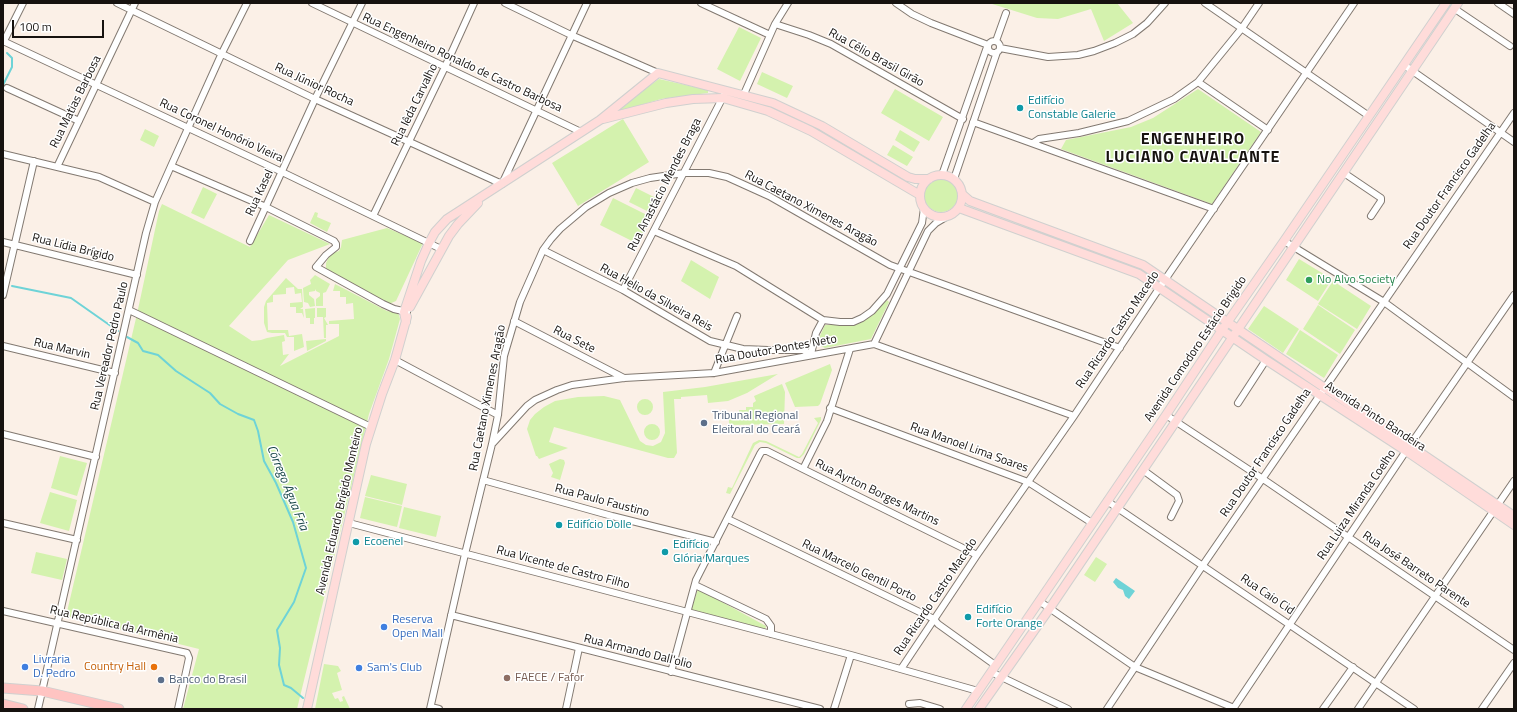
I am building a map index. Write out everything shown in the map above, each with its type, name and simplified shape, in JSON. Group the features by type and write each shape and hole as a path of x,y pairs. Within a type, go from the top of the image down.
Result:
{"highway":[{"path":"3,688 42,691 119,709"},
{"path":"3,704 23,709"}],"main road":[{"name":"Avenida Comodoro Estácio Brigido","path":"966,709 1108,501 1222,330 1446,3"},
{"name":"Avenida Comodoro Estácio Brigido","path":"979,709 1118,508 1457,6"},
{"path":"658,72 724,94 768,111 811,131 920,195"},
{"name":"Avenida Eduardo Brígido Monteiro","path":"307,709 371,427 382,394 396,360 406,322 406,312 414,281 429,243 447,219 484,197 600,120 658,72"},
{"path":"600,120 666,103 724,94 744,94 773,103 822,126 908,177 915,179 942,175 954,179 960,186 962,202 953,214 946,217 933,216 924,208 920,195 923,186 929,178"},
{"path":"791,122 796,113"},
{"path":"868,165 874,156"},
{"name":"Avenida Pinto Bandeira","path":"962,194 970,201 1137,262 1165,279 1238,329 1322,392"},
{"name":"Avenida Eduardo Brígido Monteiro","path":"406,312 441,249 458,224 484,197"},
{"name":"Avenida Pinto Bandeira","path":"959,208 1139,274 1266,360 1322,392 1408,448 1496,508 1514,525"},
{"path":"1042,238 1046,229"},
{"path":"1115,265 1119,256"},
{"name":"Avenida Pinto Bandeira","path":"1496,508 1514,516"}],"street":[{"path":"3,41 23,3"},
{"name":"Rua Júnior Rocha","path":"117,3 315,99 502,184"},
{"name":"Rua Matias Barbosa","path":"57,167 135,3"},
{"name":"Rua Vereador Pedro Paulo","path":"38,709 146,233 156,202 171,166 222,53 247,3"},
{"name":"Rua Engenheiro Ronaldo de Castro Barbosa","path":"312,3 581,132"},
{"name":"Rua Kasel","path":"250,241 315,99 362,3"},
{"name":"Rua Iêda Carvalho","path":"373,216 446,67 474,3"},
{"path":"505,3 571,35 658,72"},
{"path":"502,184 587,3"},
{"path":"701,3 770,35"},
{"path":"744,94 775,24 788,3"},
{"path":"896,3 912,14 931,23 988,46 990,52 998,50 1048,57 1078,55 1115,43 1133,34 1147,23 1165,3"},
{"path":"1205,3 1370,116"},
{"path":"1033,144 1039,139 1079,133 1128,121 1174,99 1198,82 1242,28 1259,3"},
{"name":"Rua Ricardo Castro Macedo","path":"902,669 977,555 1074,416 1165,279 1354,3"},
{"path":"1498,3 1514,14"},
{"path":"1457,6 1510,46"},
{"path":"996,41 1006,13"},
{"name":"Rua Célio Brasil Girão","path":"775,24 831,44 963,119"},
{"name":"Rua Coronel Honório Vieira","path":"3,41 282,172 441,249"},
{"path":"942,175 988,46 991,41 996,41"},
{"path":"954,179 998,50 999,42 996,41"},
{"path":"1404,65 1514,142"},
{"path":"1198,82 1268,130"},
{"path":"7,88 79,121"},
{"name":"Rua Anastácio Mendes Braga","path":"622,290 724,94"},
{"path":"969,102 979,105"},
{"name":"Rua Doutor Francisco Gadelha","path":"1107,709 1203,565 1443,214 1514,113"},
{"path":"973,122 1214,209"},
{"path":"954,142 965,146"},
{"path":"3,154 99,177 156,202"},
{"path":"3,295 34,161"},
{"path":"171,166 266,208 334,241 336,247 326,255 316,267 383,304 406,312"},
{"name":"Rua Caetano Ximenes Aragão","path":"430,708 450,615 492,444 498,415 504,356 520,302 543,250 560,229 586,207 609,193 632,183 650,178 684,173 708,173 727,177 769,196 900,270 1120,348"},
{"path":"1344,173 1381,198 1381,201 1371,216"},
{"path":"654,231 736,266 823,320 853,322 872,311 887,294 922,223 924,208"},
{"path":"946,217 936,223 928,231 874,344 1074,416"},
{"path":"1284,241 1384,302 1514,397"},
{"name":"Rua Lídia Brígido","path":"3,242 137,275"},
{"name":"Rua Helio da Silveira Reis","path":"543,250 622,290 710,341 725,345 761,350 803,350 811,354"},
{"path":"887,294 896,298"},
{"name":"Rua Luiza Miranda Coelho","path":"1234,708 1408,448 1514,295"},
{"path":"129,310 371,427"},
{"path":"714,373 737,316"},
{"path":"811,354 816,332 823,320"},
{"name":"Rua Sete","path":"514,321 624,378"},
{"name":"Rua Doutor Pontes Neto","path":"492,444 527,406 546,394 572,385 624,378 714,373 811,354 874,344"},
{"name":"Rua Marvin","path":"3,346 115,373"},
{"path":"803,469 827,421 850,349"},
{"path":"396,360 498,415"},
{"path":"1238,403 1266,360"},
{"name":"Rua Manoel Lima Soares","path":"830,408 1028,482 1092,523"},
{"name":"Rua José Barreto Parente","path":"1166,415 1263,479 1514,650"},
{"path":"3,434 96,457"},
{"name":"Rua Ayrton Borges Martins","path":"728,519 760,454 762,452 767,452 977,555"},
{"path":"1143,470 1178,495 1179,501 1171,517"},
{"name":"Rua Paulo Faustino","path":"483,480 612,516 716,542"},
{"path":"1358,709 1514,481"},
{"name":"Rua Caio Cid","path":"1108,501 1414,709"},
{"path":"671,672 695,585 728,519"},
{"name":"Rua Marcelo Gentil Porto","path":"728,519 934,619 938,624 996,664"},
{"path":"3,523 77,540"},
{"name":"Rua Vicente de Castro Filho","path":"349,523 851,655 978,691"},
{"path":"695,585 766,620 771,626 771,634"},
{"path":"1039,601 1135,668 1234,708"},
{"name":"Rua República da Armênia","path":"3,610 187,653 189,658 178,709"},
{"name":"Rua Armando Dall'olio","path":"450,615 820,709"},
{"path":"566,709 579,648"},
{"path":"834,709 851,655"},
{"path":"1482,709 1514,663"},
{"path":"1323,709 1352,667"},
{"path":"991,672 1068,709"},
{"path":"909,704 920,703 940,709"},
{"path":"430,708 438,709"}],"green space":[{"path":"989,3 1117,3 1133,23 1104,41 1091,9 1058,19 1037,18"},
{"path":"739,27 761,38 740,81 717,69"},
{"path":"762,72 793,86 787,98 757,84"},
{"path":"659,79 708,90 708,93 661,99 617,112 618,108"},
{"path":"895,89 943,117 929,141 881,113"},
{"path":"1198,89 1261,132 1212,204 1061,149 1066,140 1131,127 1153,118"},
{"path":"623,119 649,162 578,206 552,163"},
{"path":"145,129 159,136 154,147 140,140"},
{"path":"900,130 920,142 914,152 895,140"},
{"path":"893,145 913,157 907,166 887,155"},
{"path":"941,178 953,183 958,195 953,207 941,212 929,207 924,195 929,183"},
{"path":"203,187 217,194 204,219 191,213"},
{"path":"636,188 660,200 653,214 629,202"},
{"path":"613,198 651,217 638,244 600,225"},
{"path":"162,204 250,247 269,215 330,244 288,260 229,326 252,341 284,335 285,341 282,342 283,355 289,354 280,366 339,336 339,324 329,324 329,321 354,319 353,303 346,304 346,297 340,297 340,291 333,291 335,284 387,311 395,312 399,315 400,319 389,359 369,414 297,709 183,709 199,649 66,616 137,314 159,211"},
{"path":"315,212 318,213 317,217 331,223 327,232 310,223"},
{"path":"387,228 423,243 396,301 389,304 326,269 326,263 329,257 332,253 339,251 342,240"},
{"name":"No Alvo Society","path":"1299,259 1332,279 1318,301 1286,280"},
{"path":"691,260 719,277 710,299 681,281"},
{"path":"315,275 330,284 326,292 323,293 323,306 316,306 316,299 320,296 320,293 316,291 316,289 315,291 309,292 309,295 314,299 315,306 310,307 308,303 304,302 303,288 311,284 310,280"},
{"path":"286,278 298,289 302,289 303,307 300,309 303,309 304,318 302,313 296,313 296,307 290,307 290,303 302,302 301,293 295,294 294,287 286,288 286,294 273,295 273,302 267,303 268,330 288,330 289,336 302,334 304,347 294,351 294,337 287,337 285,333 267,332 264,323 264,307 266,301"},
{"path":"1333,281 1371,306 1357,329 1318,304"},
{"path":"887,300 889,302 871,339 825,348 819,345 819,338 825,325 855,324 873,314"},
{"path":"1318,305 1355,330 1340,354 1303,329"},
{"path":"1264,306 1299,329 1283,353 1248,329"},
{"path":"315,308 314,324 310,324 310,318 306,318 305,309"},
{"path":"317,308 326,308 326,317 324,318 328,325 326,325 326,338 324,338 323,317 317,317"},
{"path":"1300,330 1338,355 1324,378 1286,354"},
{"path":"326,339 326,341 307,351 306,341"},
{"path":"830,364 832,370 820,404 818,406 795,407 785,383"},
{"path":"778,374 747,393 728,401 708,403 707,395 674,399 677,453 674,458 668,458 554,427 549,442 568,448 539,459 536,456 527,429 530,420 535,414 555,401 578,397 604,396 620,400 640,441 646,445 653,446 661,442 665,433 663,392 705,387"},
{"path":"782,384 785,392 784,424 729,425 729,420 724,420 724,415 732,415 732,413 739,412 739,410 746,410 746,407 753,407 753,403 756,401 754,396"},
{"path":"645,399 652,404 653,407 648,414 645,415 638,410 637,407 642,400"},
{"path":"821,417 821,420 804,454 800,458 797,458 766,443 760,442 755,445 730,494 726,493 728,487 732,488 753,443 759,440 766,441 799,457 818,423 814,418"},
{"path":"652,424 659,429 660,432 655,439 652,440 645,435 644,432 649,425"},
{"path":"60,456 87,463 77,496 51,488"},
{"path":"560,459 564,460 565,463 560,480 551,477 553,473 549,464"},
{"path":"371,475 407,484 402,505 365,496"},
{"path":"50,492 77,500 69,531 40,523"},
{"path":"365,497 402,506 397,527 360,518"},
{"path":"404,507 441,516 436,537 399,528"},
{"path":"36,552 67,559 62,580 31,573"},
{"path":"1096,557 1107,564 1095,582 1084,575"},
{"path":"698,589 766,626 765,631 691,610"},
{"path":"324,664 338,666 341,671 337,673 342,690 332,693 335,699 338,698 340,702 343,701 342,697 344,696 350,709 315,709"}],"water":[{"path":"1116,578 1135,591 1129,599 1125,596 1123,590 1118,588 1113,582"}],"waterway":[{"name":"Córrego Água Fria","path":"3,85 12,67 12,58 7,53"},
{"name":"Córrego Água Fria","path":"12,286 71,298 118,331"},
{"name":"Córrego Água Fria","path":"127,337 138,343 143,351 158,355 176,371 210,393 220,404 238,414 254,420 258,431 264,461 276,483 293,522 306,568 294,602 277,630 280,648 279,665 284,685 291,688 303,698"}],"place":[{"name":"Edifício Constable Galerie","path":"1020,108"},
{"name":"No Alvo Society","path":"1309,280"},
{"name":"Tribunal Regional Eleitoral do Ceará","path":"704,423"},
{"name":"Edifício Dolle","path":"559,525"},
{"name":"Ecoenel","path":"356,542"},
{"name":"Edifício Glória Marques","path":"665,552"},
{"name":"Edifício Forte Orange","path":"968,617"},
{"name":"Reserva Open Mall","path":"384,627"},
{"name":"Livraria D. Pedro","path":"25,667"},
{"name":"Country Hall","path":"154,667"},
{"name":"Sam's Club","path":"359,668"},
{"name":"FAECE / Fafor","path":"507,678"},
{"name":"Banco do Brasil","path":"161,680"}],"district":[{"name":"ENGENHEIRO LUCIANO CAVALCANTE","path":"1193,149"}]}
